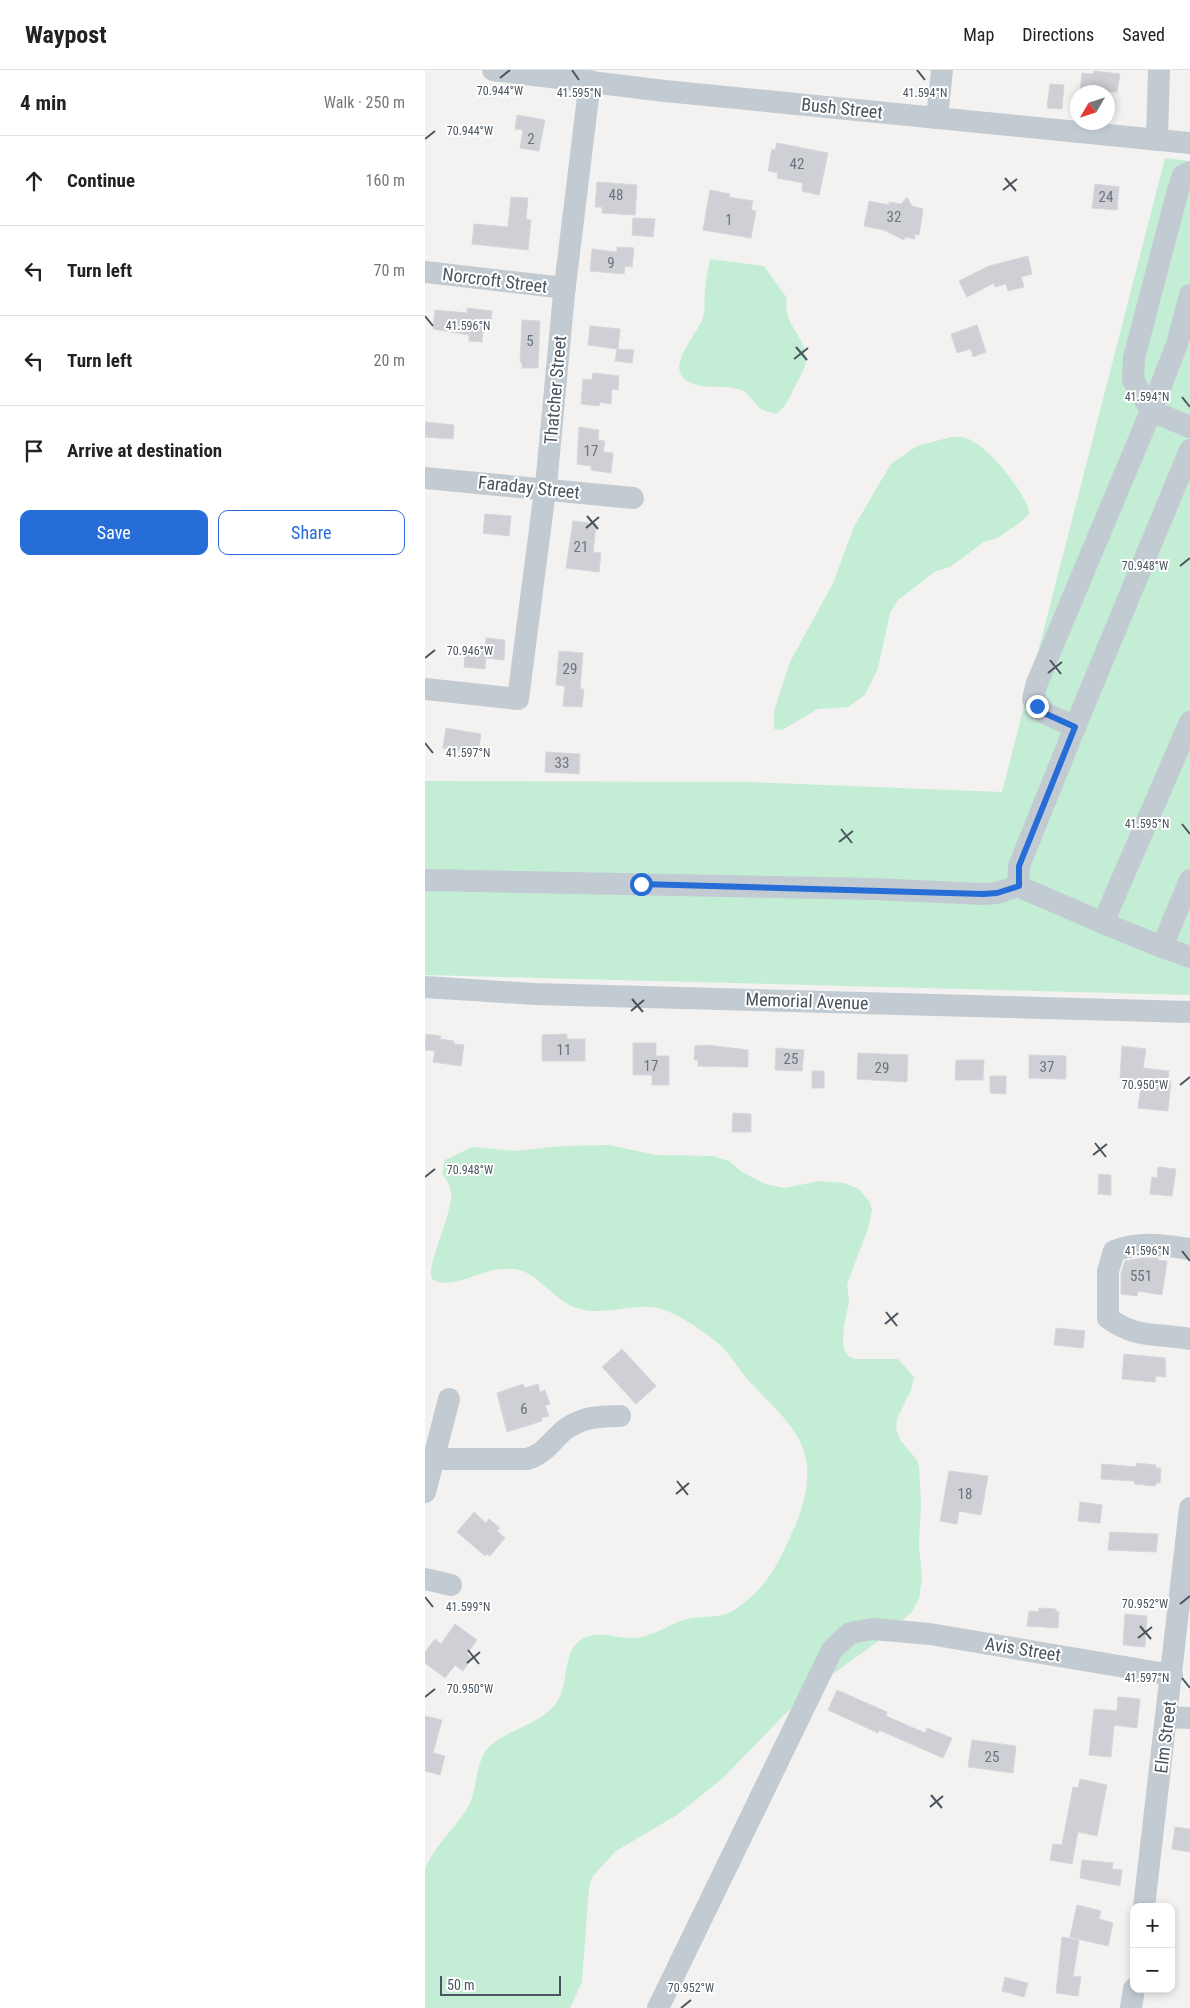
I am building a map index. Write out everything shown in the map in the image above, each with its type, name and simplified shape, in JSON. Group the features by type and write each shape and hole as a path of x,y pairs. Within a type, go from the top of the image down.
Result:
{"street":[{"name":"Bush Street","path":"493,70 590,82 1190,144"},
{"path":"937,118 942,70"},
{"path":"1157,140 1159,70"},
{"name":"Thatcher Street","path":"425,689 518,699 545,488 565,288 590,82"},
{"path":"1190,172 1183,175 1178,190 1134,358 1133,380 1151,411 1190,427"},
{"name":"Norcroft Street","path":"425,272 565,288"},
{"path":"1075,727 1044,713 1033,699 1041,674 1151,411 1177,344 1190,295"},
{"path":"1019,886 1019,866 1190,450"},
{"name":"Faraday Street","path":"425,478 545,488 633,498"},
{"path":"1103,923 1190,722"},
{"path":"425,880 873,889 983,894 997,893 1019,886 1161,947 1190,956"},
{"path":"1161,947 1190,880"},
{"name":"Memorial Avenue","path":"425,987 535,994 1190,1012"},
{"path":"1190,1249 1151,1243 1128,1246 1114,1252 1108,1271 1109,1318 1122,1328 1142,1335 1190,1339"},
{"path":"425,1492 449,1399"},
{"path":"434,1459 527,1459 538,1456 566,1429 583,1420 594,1416 620,1416"},
{"name":"Elm Street","path":"1144,1903 1190,1508"},
{"path":"425,1579 451,1585"},
{"name":"Avis Street","path":"658,2008 832,1650 850,1633 873,1629 930,1634 1172,1675"},
{"path":"1167,1717 1190,1718"},
{"path":"1131,2008 1133,1993"}],"green space":[{"path":"1165,158 1190,161 1190,995 425,975 425,781 752,782 1002,792"},
{"path":"710,259 764,266 787,298 786,307 790,322 804,349 806,362 788,400 781,410 775,414 760,408 747,393 741,390 729,387 697,385 682,377 679,369 681,360 702,321 704,313 705,285"},
{"path":"951,437 964,437 985,450 995,459 1021,493 1030,513 1018,524 997,538 984,542 950,567 936,571 898,600 890,613 878,668 865,695 848,707 818,709 782,730 774,729 774,711 790,662 833,583 854,527 891,464 917,446"},
{"path":"609,1145 656,1155 713,1156 729,1161 742,1172 765,1184 785,1188 819,1181 844,1183 859,1189 869,1201 872,1209 868,1229 847,1284 849,1303 844,1325 843,1347 848,1356 855,1359 898,1359 914,1377 911,1390 897,1419 896,1429 901,1441 917,1460 919,1467 921,1503 919,1546 922,1578 919,1599 912,1612 877,1642 822,1682 784,1715 723,1778 677,1815 616,1851 592,1877 589,1888 582,1982 570,2008 425,2008 425,1870 434,1852 469,1805 480,1765 487,1750 500,1739 543,1716 557,1702 561,1694 572,1650 584,1638 597,1634 637,1638 687,1619 719,1616 729,1613 744,1603 762,1585 781,1557 796,1524 804,1500 807,1484 807,1467 803,1448 798,1437 724,1349 707,1334 690,1323 658,1308 639,1307 600,1311 580,1309 562,1300 531,1275 514,1269 493,1270 446,1283 432,1279 432,1264 448,1213 451,1194 448,1183 442,1173 445,1160 472,1147 515,1151 561,1146"}],"building":[{"path":"1094,71 1120,74 1117,92 1115,92 1115,85 1081,85 1082,73 1093,74"},
{"path":"1050,84 1064,85 1062,109 1047,108"},
{"path":"517,115 545,120 539,151 520,148 523,130 515,129"},
{"path":"777,143 828,153 819,195 802,191 803,183 777,178 778,173 768,171 772,149 775,150"},
{"path":"597,182 637,185 635,215 602,213 602,207 595,207"},
{"path":"1095,184 1119,187 1117,210 1092,208"},
{"path":"710,190 730,194 729,197 753,201 751,210 756,211 751,238 703,230"},
{"path":"511,197 528,198 526,219 531,220 528,250 472,244 474,224 508,227"},
{"path":"907,197 912,206 923,209 919,235 915,234 915,239 905,237 904,240 884,230 864,226 869,201 889,205 889,202 901,204"},
{"path":"633,218 655,219 653,237 632,235"},
{"path":"617,247 634,248 632,267 625,266 624,274 590,271 592,249 617,252"},
{"path":"1028,256 1032,274 1021,277 1024,287 1008,291 1006,284 995,287 994,283 967,297 959,281 989,266"},
{"path":"467,308 492,311 490,331 483,330 482,342 469,341 469,335 433,329 435,310 467,313"},
{"path":"522,320 540,321 538,368 522,368 522,362 520,362"},
{"path":"977,325 986,352 973,357 971,349 957,353 951,334"},
{"path":"590,326 620,329 618,349 634,350 632,363 615,361 617,349 588,345"},
{"path":"593,373 619,376 618,390 612,389 611,404 600,402 599,406 581,404 583,379 592,380"},
{"path":"425,422 454,425 453,439 425,437"},
{"path":"579,427 599,430 598,440 605,441 603,452 613,453 611,473 591,470 591,466 577,464"},
{"path":"485,514 511,516 509,536 483,533"},
{"path":"573,521 596,524 593,552 601,553 599,572 566,568"},
{"path":"486,638 505,640 504,660 486,658 485,669 464,667 465,651 468,651 468,647 485,648"},
{"path":"559,651 583,653 580,689 584,689 582,707 563,706 565,686 556,685"},
{"path":"446,728 481,734 478,753 443,748"},
{"path":"546,752 580,754 579,774 545,772"},
{"path":"426,1034 441,1036 440,1039 464,1045 461,1066 433,1062 435,1051 425,1050"},
{"path":"567,1034 567,1039 585,1039 585,1061 542,1061 542,1035"},
{"path":"633,1043 656,1043 656,1056 669,1056 669,1085 652,1085 652,1075 633,1075"},
{"path":"707,1045 748,1050 748,1067 698,1066 698,1060 694,1060 695,1046"},
{"path":"1122,1046 1146,1049 1143,1068 1169,1071 1168,1081 1171,1081 1168,1111 1138,1108 1142,1080 1120,1078"},
{"path":"776,1048 804,1050 802,1071 775,1070"},
{"path":"858,1053 908,1055 907,1082 857,1079"},
{"path":"1029,1055 1066,1056 1066,1079 1029,1078"},
{"path":"956,1060 984,1060 983,1080 955,1080"},
{"path":"812,1071 824,1071 824,1088 812,1088"},
{"path":"990,1076 1006,1076 1006,1094 990,1093"},
{"path":"733,1113 751,1114 751,1132 732,1132"},
{"path":"1158,1167 1176,1169 1172,1196 1150,1194 1152,1177 1157,1178"},
{"path":"1099,1174 1111,1175 1111,1195 1098,1194"},
{"path":"1158,1258 1158,1260 1167,1261 1162,1295 1138,1291 1137,1296 1121,1294 1121,1273 1125,1261"},
{"path":"1056,1328 1085,1331 1083,1348 1054,1345"},
{"path":"622,1349 656,1386 636,1404 602,1367"},
{"path":"1124,1354 1165,1358 1166,1377 1156,1376 1155,1382 1122,1379"},
{"path":"523,1384 525,1388 538,1384 540,1392 545,1390 550,1404 545,1406 549,1416 541,1418 542,1421 507,1432 497,1393"},
{"path":"1136,1463 1156,1465 1156,1468 1161,1468 1160,1483 1156,1483 1155,1486 1134,1484 1135,1481 1101,1479 1102,1464 1136,1467"},
{"path":"949,1471 988,1476 981,1515 959,1511 957,1524 940,1521"},
{"path":"1080,1502 1102,1505 1100,1523 1078,1521"},
{"path":"474,1512 486,1523 489,1519 500,1528 497,1531 505,1538 490,1556 487,1554 485,1556 457,1532"},
{"path":"1110,1532 1158,1534 1156,1552 1108,1550"},
{"path":"1039,1608 1056,1609 1056,1612 1059,1612 1058,1628 1027,1626 1029,1611 1038,1612"},
{"path":"1125,1614 1147,1616 1145,1647 1123,1645"},
{"path":"455,1624 477,1640 467,1654 472,1658 463,1671 455,1665 445,1678 425,1663 425,1652 435,1639 441,1644"},
{"path":"837,1690 887,1712 886,1716 925,1733 927,1728 952,1738 943,1758 879,1730 878,1733 828,1710"},
{"path":"1118,1697 1140,1699 1137,1728 1114,1725 1111,1757 1089,1755 1094,1709 1117,1711"},
{"path":"425,1716 442,1720 433,1753 445,1756 440,1775 425,1771"},
{"path":"972,1740 1016,1746 1013,1773 968,1767"},
{"path":"1080,1779 1107,1785 1097,1836 1078,1832 1072,1864 1050,1860 1053,1844 1062,1845 1073,1787 1078,1788"},
{"path":"1175,1827 1190,1829 1190,1852 1172,1849"},
{"path":"1082,1860 1113,1863 1112,1869 1122,1870 1120,1886 1080,1878"},
{"path":"1077,1905 1101,1911 1099,1919 1113,1923 1108,1946 1070,1937"},
{"path":"1062,1937 1079,1940 1073,1976 1081,1977 1078,1996 1056,1993"},
{"path":"1005,1977 1028,1983 1024,1997 1002,1991"}],"route":[{"path":"641,884 873,889 983,894 997,893 1019,886 1017,875 1019,866 1075,727 1044,713 1037,706"}]}
